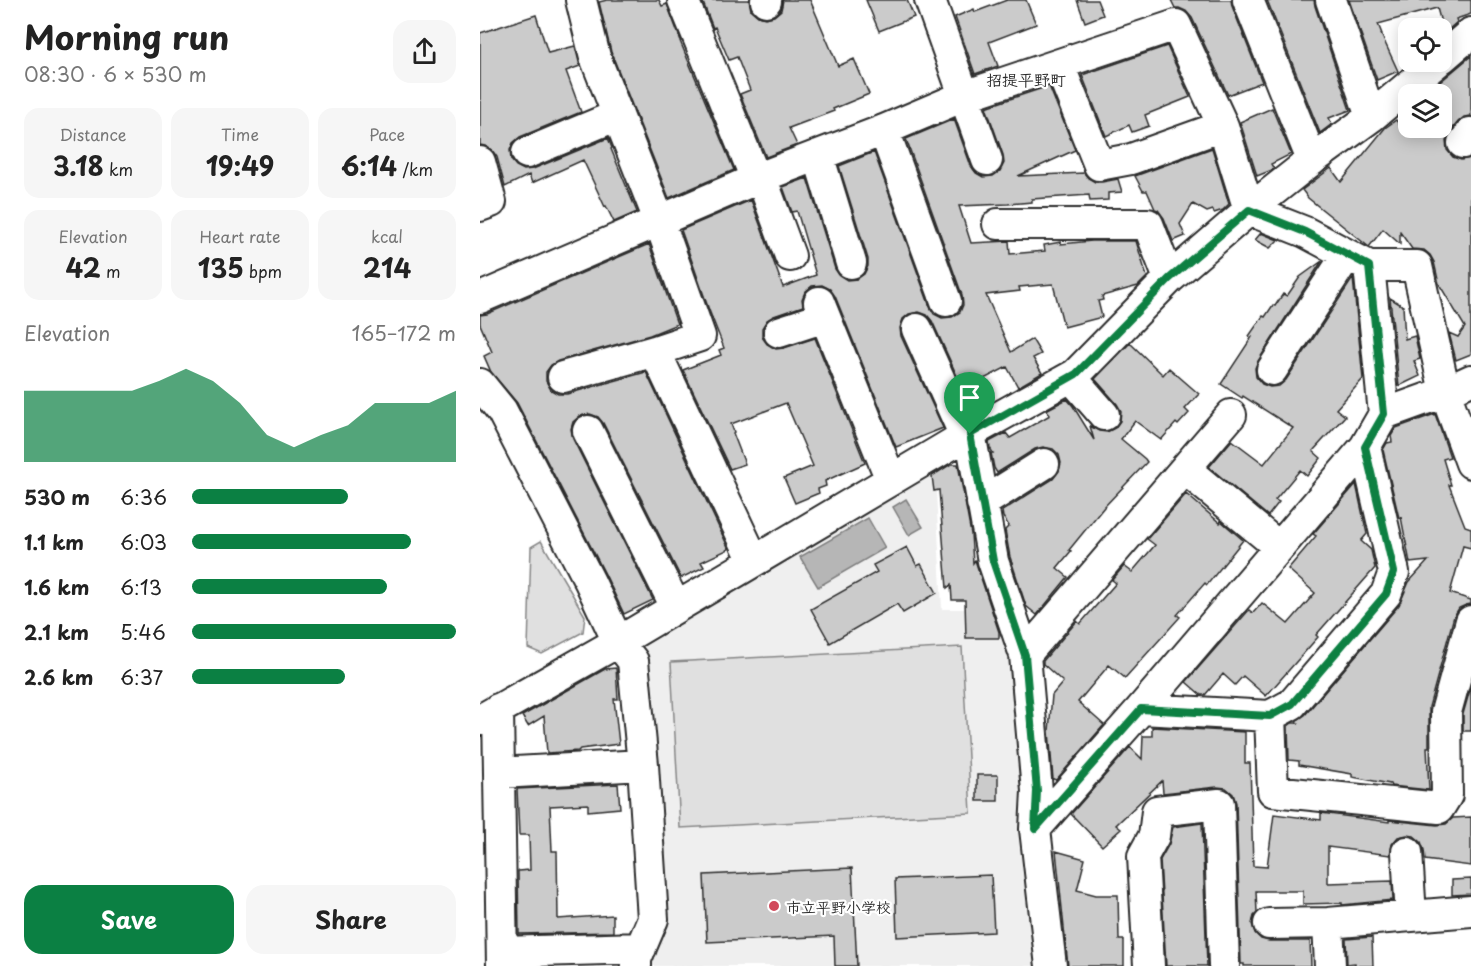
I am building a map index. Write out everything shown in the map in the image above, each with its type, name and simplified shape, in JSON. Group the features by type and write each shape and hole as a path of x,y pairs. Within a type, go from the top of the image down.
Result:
{"street":[{"path":"563,377 700,336 659,220 595,57 581,0"},
{"path":"683,0 790,256"},
{"path":"930,0 987,160"},
{"path":"1248,0 1312,160"},
{"path":"1331,0 1371,117"},
{"path":"480,298 758,178 884,130 964,96 1176,25 1223,126 1249,210"},
{"path":"1452,49 1471,33"},
{"path":"1059,64 1099,165 1131,159 1223,126"},
{"path":"480,384 502,411 590,582 618,642 633,661 643,765 653,919 639,957 502,959 499,773 489,715 618,642 967,435 1076,374 1169,279 1249,210 1371,117 1425,72"},
{"path":"527,153 618,115"},
{"path":"884,130 945,301"},
{"path":"818,155 851,263"},
{"path":"480,162 491,202 480,206"},
{"path":"1249,210 1305,232 1358,260 1418,266 1458,386 1471,463"},
{"path":"998,224 1148,224 1169,279"},
{"path":"1272,370 1358,260"},
{"path":"1358,260 1384,414"},
{"path":"779,332 822,310 891,480"},
{"path":"916,329 967,435 993,561 1025,655 1037,791 1035,829 1051,966"},
{"path":"655,351 754,561"},
{"path":"1071,377 1104,415"},
{"path":"1035,829 1365,447 1384,414 1458,386"},
{"path":"1025,655 1231,415"},
{"path":"586,432 676,607"},
{"path":"1141,709 1270,716 1292,704 1386,594 1394,572 1365,447"},
{"path":"982,503 1044,464"},
{"path":"1185,469 1279,547"},
{"path":"1270,716 1272,791 1439,808 1447,795 1459,750 1446,712 1471,621"},
{"path":"499,773 643,765"},
{"path":"1149,966 1143,856 1154,836 1157,811 1219,804 1224,966"},
{"path":"1407,852 1411,916"},
{"path":"1269,924 1328,923 1471,911"},
{"path":"1328,923 1330,966"}],"shaded area":[{"path":"934,454 942,609 1009,609 1051,966 636,966 653,919 618,642"},
{"path":"906,499 923,527 909,535 893,507"},
{"path":"868,518 885,548 818,587 800,557"},
{"path":"541,541 585,616 583,632 542,654 528,648 531,547"},
{"path":"962,647 971,813 680,828 671,662"}],"building":[{"path":"659,0 662,6 667,4 734,170 669,198 611,52 599,2"},
{"path":"702,0 749,0 751,10 765,18 774,16 781,10 783,0 810,0 838,66 854,59 869,94 833,109 834,111 789,128 797,145 766,157 740,94 750,90 737,57 729,60"},
{"path":"866,0 907,0 914,17 879,31"},
{"path":"1007,0 1026,0 1036,24 989,42 998,66 975,74 955,17"},
{"path":"1077,0 1097,0 1103,15 1085,22"},
{"path":"1171,0 1231,0 1262,82 1228,95 1192,18 1186,11 1175,8"},
{"path":"1267,0 1314,0 1350,110 1329,118 1332,124 1320,133"},
{"path":"1349,0 1471,0 1471,14 1456,19 1457,22 1452,26 1452,18 1440,18 1437,8 1378,24 1398,71 1377,80"},
{"path":"536,15 548,53 575,46 580,66 566,71 581,112 520,137 513,143 510,150 511,160 524,170 533,169 608,138 637,212 614,222 583,160 532,183 529,175 505,187 497,157 492,150 480,145 480,33"},
{"path":"1167,46 1190,97 1145,115 1149,126 1132,132 1129,125 1106,136 1082,75"},
{"path":"1471,56 1471,116 1464,117 1452,130 1452,84 1438,84"},
{"path":"1049,86 1075,150 1018,176 1084,173 1095,182 1118,179 1122,192 1108,193 1108,200 1090,201 1089,195 1032,199 1032,202 959,206 971,243 1009,241 1010,254 1045,251 1044,245 1061,242 1061,244 1136,241 1147,277 1138,286 1102,296 1103,300 1098,301 1102,317 1064,327 1053,284 1019,287 1020,291 986,295 1011,352 1032,339 1041,354 1033,358 1042,373 1018,387 1007,367 976,383 986,404 973,411 932,321 927,315 919,312 909,314 903,319 900,328 901,336 943,428 896,447 835,296 830,289 822,285 812,286 805,292 802,299 803,306 767,320 762,328 762,337 767,344 776,349 815,338 865,463 825,481 826,486 818,489 819,493 795,503 784,478 813,466 786,403 731,424 745,464 730,469 683,370 721,355 719,350 724,348 681,230 751,200 783,287 816,275 797,211 792,212 783,187 807,178 835,269 847,280 857,279 864,274 868,266 868,259 839,166 874,152 930,307 934,314 942,318 952,317 960,312 963,305 962,295 906,139 954,119 971,166 983,177 993,176 1000,171 1004,163 986,107"},
{"path":"1272,108 1291,154 1271,164 1274,169 1257,176 1240,122"},
{"path":"1396,120 1398,138 1447,138 1447,150 1453,157 1461,160 1471,158 1471,354 1456,360 1449,333 1458,337 1465,327 1439,284 1430,255 1424,250 1412,249 1400,232 1400,244 1383,229 1369,247 1308,198 1302,190 1331,168 1341,182 1385,128"},
{"path":"1212,148 1229,204 1223,210 1214,213 1213,210 1207,212 1193,204 1180,224 1185,236 1173,241 1164,218 1155,209 1147,191 1143,191 1135,176"},
{"path":"1261,233 1278,240 1270,248 1255,240"},
{"path":"649,244 677,324 650,335 558,361 546,372 546,381 551,390 558,394 567,394 646,372 729,549 701,562 704,567 681,578 603,423 598,417 590,414 580,416 573,422 571,429 573,439 653,600 624,614 517,403 491,372 484,356 492,352 480,324 480,315"},
{"path":"1322,261 1258,361 1255,368 1256,377 1262,384 1270,387 1279,386 1286,380 1353,278 1363,379 1336,409 1345,416 1313,451 1321,458 1307,476 1300,470 1275,500 1279,502 1268,516 1209,467 1232,440 1264,464 1293,428 1221,384 1263,316 1265,317 1273,305 1275,306 1283,294 1287,296 1300,277"},
{"path":"1390,298 1403,306 1405,339 1415,336 1420,359 1414,361 1420,376 1399,386"},
{"path":"1130,343 1163,375 1169,368 1199,394 1185,409 1189,413 1178,425 1176,423 1161,440 1135,421 1121,439 1147,462 1104,507 1069,550 1071,551 1057,568 1068,577 1037,615 1026,606 1010,557 1005,530 1009,526 1002,511 1053,479 1061,463 1059,455 1053,449 1043,447 1035,449 997,473 989,442 1006,433 1010,438 1050,415 1046,410 1067,399 1094,440 1090,426 1107,432 1115,428 1120,421 1121,411 1095,379"},
{"path":"1435,414 1450,457 1443,459 1451,485 1449,485 1465,526 1471,528 1471,548 1463,546 1450,593 1471,600 1471,604 1459,608 1454,616 1429,707 1429,747 1427,747 1429,790 1391,786 1352,777 1352,774 1299,765 1299,761 1289,760 1288,726 1298,723 1296,721 1305,715 1399,605 1409,582 1428,561 1410,563 1401,517 1399,518 1383,450 1387,443 1392,442 1391,436 1396,428"},
{"path":"951,464 958,464 971,534 973,563 975,560 999,638 966,638 965,600 952,600 951,585 947,588 939,490 934,491 932,476"},
{"path":"1356,484 1367,534 1361,541 1371,550 1375,568 1266,696 1243,676 1235,685 1223,674 1205,695 1201,695 1186,682 1249,610 1253,613 1262,603 1288,624 1315,593 1288,569 1316,536 1313,534"},
{"path":"1186,494 1243,540 1207,585 1205,583 1177,615 1180,617 1125,678 1109,665 1078,702 1104,725 1056,780 1053,779 1049,731 1052,695 1063,682 1043,664 1043,661 1077,621 1080,624 1116,583 1112,580 1124,566 1132,572 1155,545 1147,539"},
{"path":"907,547 917,566 921,564 937,593 903,613 897,604 830,643 811,609 877,572 873,565"},
{"path":"616,668 618,699 614,699 619,744 578,751 547,753 544,716 528,726 522,716 605,669"},
{"path":"1471,686 1471,731 1463,731 1463,714"},
{"path":"1152,727 1245,732 1245,763 1250,763 1253,866 1267,867 1274,814 1321,820 1321,813 1389,822 1389,820 1437,825 1446,824 1453,818 1471,817 1471,866 1425,860 1421,842 1414,836 1407,835 1398,837 1392,844 1390,855 1328,847 1328,883 1392,881 1393,900 1342,905 1342,903 1303,904 1303,891 1256,891 1257,913 1252,924 1255,933 1261,939 1269,941 1310,941 1311,966 1244,966 1241,964 1236,803 1233,794 1226,788 1217,787 1163,793 1162,781 1116,825 1121,829 1102,846 1071,814 1130,747 1142,759 1143,736 1152,736"},
{"path":"977,775 998,775 998,801 977,801"},
{"path":"618,784 620,808 588,811 588,804 550,806 552,851 557,851 558,919 613,915 613,932 519,934 518,871 530,870 529,835 519,835 517,789"},
{"path":"1202,823 1207,966 1166,966 1160,860 1169,844 1173,827"},
{"path":"1056,851 1085,859 1077,890 1096,895 1118,895 1119,940 1124,940 1124,966 1068,966"},
{"path":"852,868 857,966 835,966 834,936 707,942 704,875"},
{"path":"991,875 994,932 897,937 895,879"},
{"path":"1471,879 1471,894 1452,895 1452,880"},
{"path":"1372,937 1373,966 1347,964 1346,939"}],"place":[{"name":"市立平野小学校","path":"774,906"}],"district":[{"name":"招提平野町","path":"1026,79"}],"route":[{"path":"1249,210 1305,232 1369,266 1384,414 1365,447 1394,572 1386,594 1292,704 1270,716 1141,709 1035,829 1037,791 1025,655 993,561 970,434 1076,374 1169,279 1249,210"}]}
